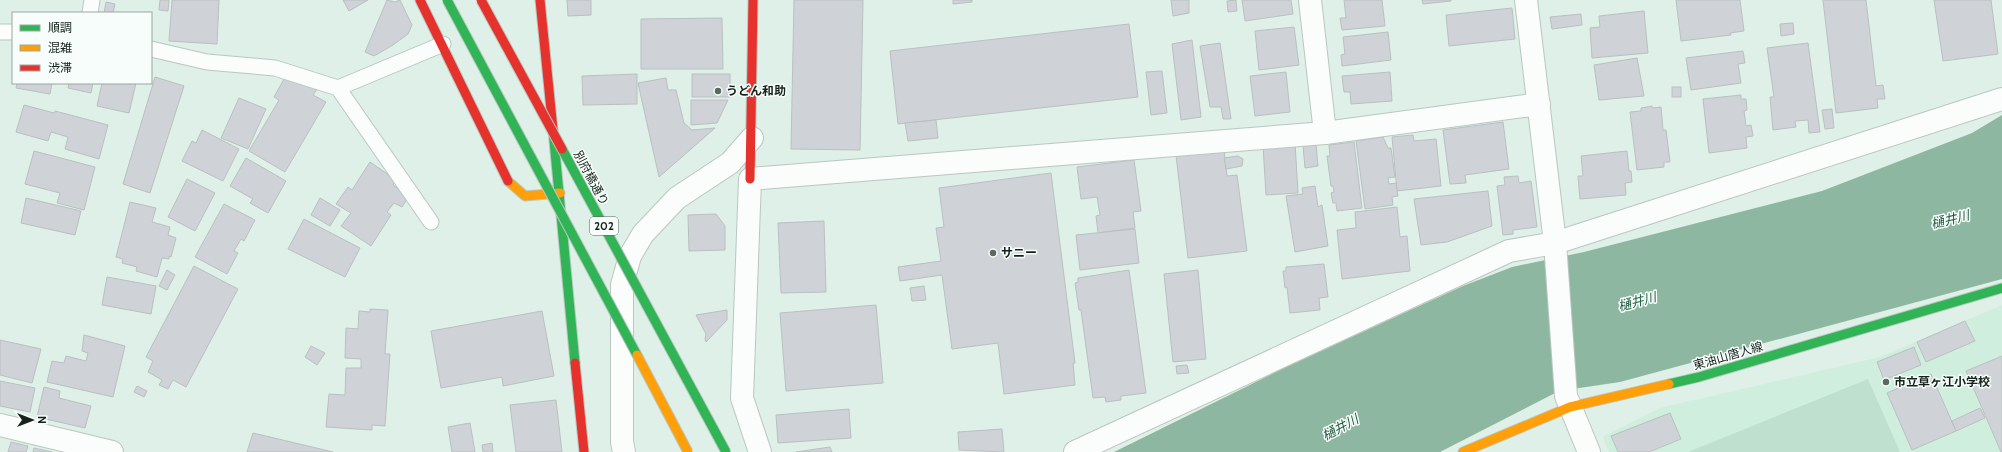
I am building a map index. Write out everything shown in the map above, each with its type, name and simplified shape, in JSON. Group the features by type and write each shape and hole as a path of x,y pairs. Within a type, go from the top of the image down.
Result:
{"main road":[{"path":"420,0 443,44 509,182 525,196 560,193"},
{"name":"202","path":"447,0 688,452"},
{"name":"別府橋通り","path":"481,0 726,452"},
{"path":"540,0 560,193 584,452"},
{"path":"750,179 752,138 753,0"},
{"name":"東油山唐人線","path":"1463,452 1568,401 1699,377 2002,288"}],"street":[{"path":"1310,0 1325,133"},
{"path":"1526,0 1555,248 1568,401 1589,452"},
{"path":"1075,452 1509,251 1555,248 2002,99"},
{"path":"760,452 742,398 750,179 1325,133 1538,104"},
{"path":"624,452 622,442 622,285 630,256 643,234 677,198 730,163 752,138"},
{"path":"0,425 112,452"}],"lane":[{"path":"90,12 92,0"},
{"path":"0,32 12,32"},
{"path":"338,88 443,44"},
{"path":"152,49 207,62 275,68 338,88 432,222"}],"shaded area":[{"name":"市立草ヶ江小学校","path":"2002,305 2002,452 1609,452 1603,437 1660,408 1880,357"},
{"path":"1868,379 1900,452 1688,452"}],"water":[{"name":"樋井川","path":"2002,115 2002,279 1620,382 1559,391 1440,452 1114,452 1286,367 1463,286 1512,267 1584,252 1822,191 1972,133"}],"building":[{"path":"160,0 169,0 168,11 159,10"},
{"path":"172,0 219,0 217,44 169,41"},
{"path":"343,0 368,0 349,11"},
{"path":"387,0 395,2 400,0 412,25 408,34 374,56 365,52"},
{"path":"567,0 591,0 591,15 568,16"},
{"path":"794,0 863,0 860,150 791,149"},
{"path":"953,0 972,0 972,2 953,4"},
{"path":"1171,0 1189,0 1189,13 1173,16"},
{"path":"1236,0 1237,11 1228,12 1227,1"},
{"path":"1242,0 1291,0 1293,14 1245,21"},
{"path":"1344,0 1382,0 1385,26 1342,30 1340,18 1346,18"},
{"path":"1422,0 1451,0 1451,1 1423,4"},
{"path":"1676,0 1740,0 1744,31 1730,33 1731,35 1681,41"},
{"path":"1823,0 1866,0 1876,86 1883,85 1885,99 1877,99 1878,108 1836,113"},
{"path":"1934,0 1991,0 1998,54 1943,61"},
{"path":"106,2 115,4 113,12 104,12"},
{"path":"1512,8 1515,39 1449,46 1446,15"},
{"path":"1644,11 1648,53 1592,58 1590,28 1600,27 1599,16"},
{"path":"1581,14 1582,25 1552,29 1550,17"},
{"path":"722,18 723,69 641,69 641,19"},
{"path":"1793,23 1794,34 1781,36 1780,24"},
{"path":"1129,24 1138,97 898,124 890,51"},
{"path":"1294,27 1299,65 1259,70 1255,31"},
{"path":"1388,32 1391,60 1342,66 1341,55 1345,54 1343,37"},
{"path":"1192,40 1201,117 1181,120 1172,44"},
{"path":"1220,43 1231,119 1223,119 1221,107 1210,107 1200,46"},
{"path":"1808,43 1820,132 1809,133 1808,120 1795,121 1796,127 1773,130 1770,97 1774,97 1767,48"},
{"path":"1743,51 1745,63 1738,64 1741,83 1691,90 1686,58"},
{"path":"1637,58 1644,96 1599,100 1594,65"},
{"path":"1162,71 1167,113 1151,115 1146,72"},
{"path":"288,72 317,89 313,95 326,102 285,172 249,151 279,100 274,97"},
{"path":"1286,72 1290,112 1255,116 1250,76"},
{"path":"1390,72 1392,101 1351,104 1350,92 1344,92 1342,76"},
{"path":"637,74 637,104 583,105 582,76"},
{"path":"692,74 730,74 730,97 692,97"},
{"path":"155,77 184,86 150,193 123,184"},
{"path":"666,78 668,90 676,90 684,123 692,130 715,128 659,177 638,83"},
{"path":"17,84 52,84 50,94 16,88"},
{"path":"69,84 93,84 91,93 68,88"},
{"path":"102,84 136,84 129,113 97,106"},
{"path":"1672,87 1681,87 1681,97 1672,97"},
{"path":"1741,95 1741,99 1746,99 1747,110 1744,111 1746,126 1751,125 1753,136 1746,137 1747,148 1709,153 1703,99"},
{"path":"239,98 266,109 248,149 221,138"},
{"path":"691,100 728,100 717,123 691,125"},
{"path":"24,105 54,113 55,111 108,125 99,159 65,149 68,137 51,132 48,141 16,132"},
{"path":"1652,106 1652,108 1661,107 1663,130 1666,130 1670,162 1664,162 1664,167 1637,170 1630,112 1641,111 1641,108"},
{"path":"1832,109 1834,128 1825,129 1822,110"},
{"path":"936,120 938,138 908,141 905,123"},
{"path":"1503,122 1509,169 1465,175 1466,183 1450,184 1443,130"},
{"path":"202,130 239,149 223,181 182,161 192,141 196,143"},
{"path":"1413,135 1414,141 1436,139 1441,186 1397,191 1392,137"},
{"path":"1383,137 1388,148 1391,148 1395,177 1388,178 1389,184 1396,183 1398,196 1392,197 1393,205 1365,209 1356,141"},
{"path":"1354,142 1362,208 1337,211 1336,203 1333,203 1331,193 1334,192 1333,186 1331,186 1327,156 1330,156 1329,145"},
{"path":"1295,143 1298,193 1266,195 1263,145"},
{"path":"1316,144 1318,166 1305,168 1303,145"},
{"path":"1224,149 1227,176 1237,175 1247,251 1188,258 1176,155"},
{"path":"34,151 95,167 84,210 57,203 60,193 25,184"},
{"path":"1627,151 1629,171 1631,171 1632,182 1625,183 1626,195 1580,199 1578,176 1583,176 1581,156"},
{"path":"1238,156 1243,159 1242,166 1226,169 1224,158"},
{"path":"246,158 286,181 268,213 250,203 253,199 230,186"},
{"path":"1134,160 1141,211 1133,212 1135,228 1098,233 1096,216 1100,215 1097,197 1081,199 1077,167"},
{"path":"370,162 396,180 393,185 409,196 402,207 394,203 387,212 391,215 371,246 341,226 351,213 336,204 348,187 352,190"},
{"path":"1051,173 1075,363 1073,363 1075,385 1004,394 998,343 952,349 942,275 900,281 898,267 941,261 936,228 944,227 939,188"},
{"path":"1518,176 1519,183 1531,181 1537,227 1513,230 1513,234 1503,235 1497,186 1505,185 1504,177"},
{"path":"187,179 215,193 195,231 168,217"},
{"path":"1315,186 1318,207 1322,205 1328,246 1295,252 1286,196 1303,194 1302,188"},
{"path":"1488,191 1492,226 1447,242 1421,245 1414,199"},
{"path":"26,198 81,211 75,235 21,223"},
{"path":"320,198 340,210 330,226 311,215"},
{"path":"130,202 156,208 152,222 170,227 168,235 176,238 171,257 169,256 169,259 162,258 157,277 136,271 137,267 122,263 123,259 116,257"},
{"path":"224,204 255,220 244,241 241,239 234,251 238,253 227,274 195,257"},
{"path":"1397,207 1400,237 1407,236 1410,271 1342,279 1337,230 1356,228 1355,212"},
{"path":"716,214 725,226 725,250 689,251 688,215"},
{"path":"304,219 360,248 345,277 288,249"},
{"path":"824,221 826,292 781,293 778,223"},
{"path":"1135,229 1139,263 1080,270 1076,235"},
{"path":"1324,264 1328,297 1319,298 1320,310 1290,313 1287,287 1285,288 1283,271 1286,271 1286,267"},
{"path":"194,266 238,289 186,387 173,380 168,389 159,385 162,380 148,372 153,361 146,357"},
{"path":"167,270 175,275 167,290 159,286"},
{"path":"1129,270 1146,393 1121,396 1121,400 1106,402 1105,397 1093,398 1081,310 1079,310 1075,283 1078,282 1078,278"},
{"path":"1198,270 1206,359 1173,362 1164,274"},
{"path":"107,277 156,286 151,314 102,305"},
{"path":"924,286 926,300 912,301 910,288"},
{"path":"876,305 883,383 786,391 780,313"},
{"path":"370,309 388,310 385,354 390,354 385,426 372,425 372,430 326,427 329,394 345,395 346,368 361,368 361,359 345,358 346,328 358,329 359,311 370,312"},
{"path":"727,310 727,320 706,342 706,334 696,315"},
{"path":"542,311 554,376 503,386 502,377 441,388 431,331"},
{"path":"1965,321 1975,341 1926,362 1917,342"},
{"path":"84,335 125,346 113,397 47,382 52,361 64,363 66,356 86,361 88,353 82,351"},
{"path":"0,340 41,349 32,383 0,375"},
{"path":"311,346 325,353 317,365 305,357"},
{"path":"1914,347 1921,365 1884,380 1877,362"},
{"path":"2002,356 2002,452 2001,452 1966,371"},
{"path":"1187,365 1189,373 1177,374 1176,366"},
{"path":"1931,374 1956,431 1912,450 1887,393"},
{"path":"0,381 35,388 30,412 0,406"},
{"path":"137,386 147,391 144,397 134,392"},
{"path":"44,387 60,391 59,398 91,406 85,428 37,417"},
{"path":"556,400 562,452 516,452 510,405"},
{"path":"1980,408 1985,418 1956,431 1952,421"},
{"path":"849,409 851,438 778,443 776,415"},
{"path":"1670,413 1681,439 1649,452 1618,452 1611,436"},
{"path":"470,423 475,452 452,452 448,427"},
{"path":"1002,429 1004,452 959,450 958,432"},
{"path":"253,433 333,452 247,452"},
{"path":"11,442 28,446 26,452 8,452"},
{"path":"492,443 493,452 483,452 482,445"},
{"path":"830,447 832,452 796,452"},
{"path":"34,448 52,452 33,452"}],"traffic: fast":[{"path":"447,0 637,355"},
{"path":"553,130 575,363"},
{"path":"562,149 726,452"},
{"path":"1669,384 1699,377 2002,288"}],"traffic: slow":[{"path":"508,181 525,196 560,193"},
{"path":"637,355 688,452"},
{"path":"1463,452 1570,407 1669,384"}],"traffic: jam":[{"path":"420,0 508,181"},
{"path":"481,0 562,149"},
{"path":"540,0 553,130"},
{"path":"750,179 753,0"},
{"path":"575,363 584,452"}],"place":[{"name":"うどん和助","path":"718,91"},
{"name":"サニー","path":"993,253"},
{"name":"市立草ヶ江小学校","path":"1886,382"}]}
